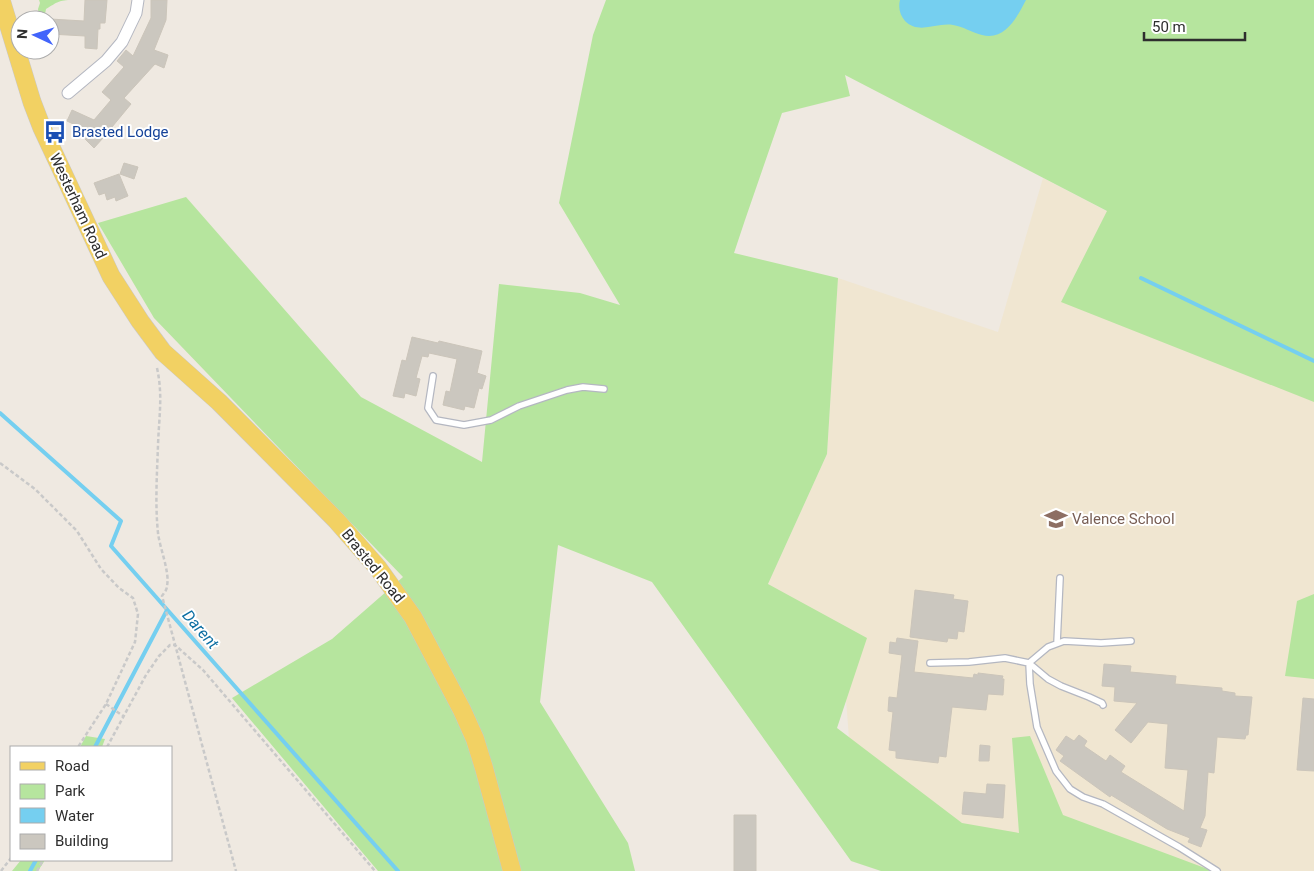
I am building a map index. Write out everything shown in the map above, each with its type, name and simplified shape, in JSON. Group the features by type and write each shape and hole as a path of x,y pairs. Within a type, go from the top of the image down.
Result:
{"main road":[{"name":"Westerham Road","path":"1,0 32,102 42,128 111,276 140,321"},
{"name":"Brasted Road","path":"140,321 163,352 219,402 336,520 378,568 413,617 475,739 512,871"}],"street":[{"path":"68,93 106,60 122,42 136,13 138,0"}],"lane":[{"path":"433,376 428,408 436,420 464,425 491,420 519,406 567,390 583,387 604,389"},
{"path":"1057,643 1060,578"},
{"path":"1029,663 1048,647 1064,640 1101,643 1131,641"},
{"path":"930,663 969,662 1005,658 1029,663 1048,679 1088,696 1103,705"},
{"path":"1029,663 1030,684 1037,727 1056,771 1070,789 1103,804 1217,871"}],"path":[{"path":"163,352 156,359 161,407 158,445 158,534 168,577 167,588 162,596 236,871"},
{"path":"0,463 35,489 77,531 102,569 119,588 133,598 138,614 135,642 106,704 79,746"},
{"path":"108,746 146,675 159,656 170,645 175,646 203,670 375,871"},
{"path":"106,704 123,716"},
{"path":"1,871 10,859"}],"shaded area":[{"name":"Valence School","path":"1043,178 1245,283 1314,380 1314,871 1071,871 959,829 849,738 845,686 768,584 827,454 838,278 998,332"}],"green space":[{"path":"39,0 64,0 46,10 38,9"},
{"path":"606,0 1314,0 1314,402 1061,302 1107,211 845,75 850,96 782,113 734,253 838,278 827,454 768,584 867,638 837,728 962,823 1019,833 1012,738 1030,736 1063,815 1213,871 881,871 851,861 652,582 558,545 540,702 628,843 635,871 378,871 232,698 332,639 403,577 154,318 98,223 186,197 361,397 482,462 499,284 580,293 620,305 559,203 593,35"},
{"path":"1314,594 1314,679 1285,676 1297,601"},
{"path":"86,736 105,739 102,746 81,746"},
{"path":"20,861 44,861 38,871 12,871"}],"water":[{"path":"900,0 1026,0 1019,13 1004,31 990,36 953,25 922,28 910,25 901,14"}],"building":[{"path":"85,0 107,0 105,23 100,23 100,29 98,29 97,49 85,48 85,36 60,35 60,20 84,21"},
{"path":"151,0 167,0 166,20 154,50 168,55 164,68 155,64 124,98 131,104 94,148 81,135 86,130 67,121 72,110 94,120 111,100 102,92 124,67 117,61 126,50 133,56 151,18"},
{"path":"124,163 138,167 134,179 120,174"},
{"path":"119,174 128,196 116,201 115,197 107,200 105,193 99,195 94,183"},
{"path":"412,337 482,351 477,373 486,376 482,389 479,388 474,408 465,406 464,410 443,405 446,391 450,392 457,359 429,353 428,357 422,356 416,378 420,379 416,396 405,393 404,398 393,396 402,360 406,361"},
{"path":"915,590 954,595 953,599 968,601 964,632 958,631 957,639 948,638 947,642 910,637"},
{"path":"897,638 918,641 914,672 973,678 974,674 978,675 978,673 1003,676 1002,679 1004,679 1003,695 988,694 986,710 952,707 946,757 939,756 938,763 896,758 896,751 889,750 893,712 888,711 889,697 897,698 902,655 889,653 890,642 896,643"},
{"path":"1104,664 1131,666 1130,672 1176,676 1175,684 1222,688 1222,691 1235,693 1235,696 1252,697 1248,735 1246,735 1245,739 1217,737 1214,773 1208,772 1205,816 1200,828 1207,830 1201,847 1188,842 1190,838 1167,829 1111,795 1110,797 1060,761 1064,756 1056,750 1066,736 1074,741 1079,735 1087,741 1084,746 1106,761 1110,755 1125,766 1121,772 1184,811 1188,770 1165,768 1168,724 1148,722 1131,743 1115,730 1137,703 1114,701 1115,687 1102,686"},
{"path":"1303,698 1314,699 1314,771 1297,770"},
{"path":"980,745 990,746 989,761 979,761"},
{"path":"987,784 1005,785 1003,818 962,814 964,792 986,794"},
{"path":"734,815 756,815 756,871 734,871"}],"waterway":[{"path":"1141,278 1314,361"},
{"name":"Darent","path":"0,413 121,521 111,546 398,871"},
{"path":"96,746 167,610"},
{"path":"30,871 35,861"}],"place":[{"name":"Brasted Lodge","path":"55,132"},
{"name":"Valence School","path":"1056,519"}]}
